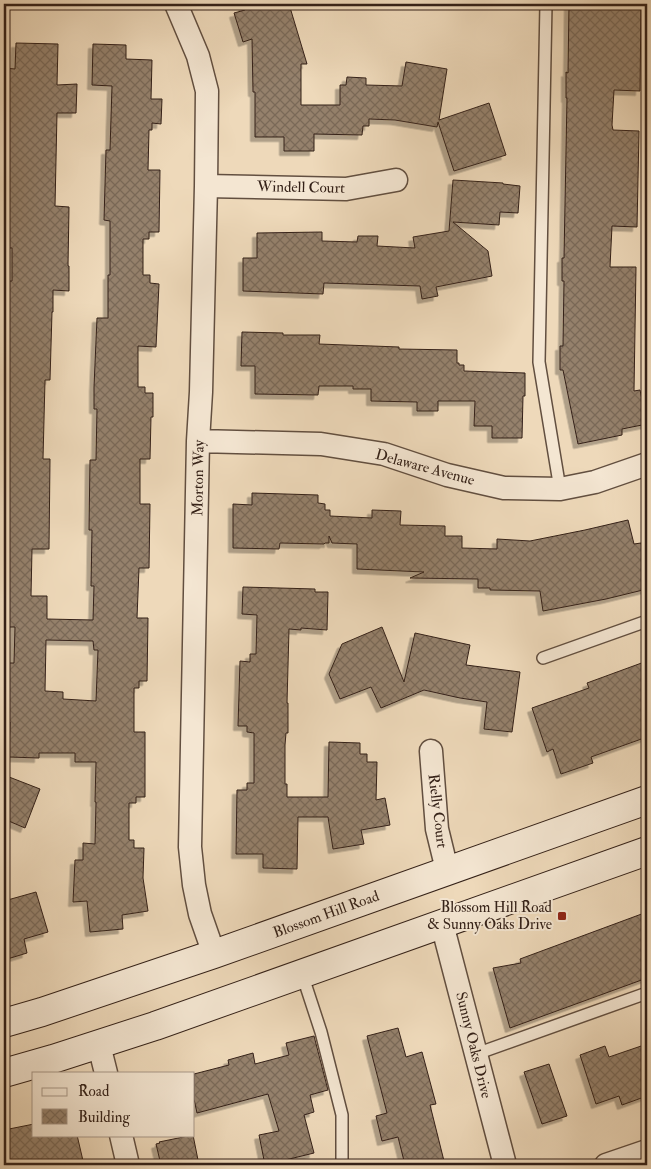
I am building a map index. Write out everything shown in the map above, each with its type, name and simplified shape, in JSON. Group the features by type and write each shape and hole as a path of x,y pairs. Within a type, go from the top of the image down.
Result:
{"main road":[{"name":"Blossom Hill Road","path":"4,1023 214,954 647,800"},
{"path":"4,1073 100,1045 155,1026 647,850"}],"street":[{"name":"Morton Way","path":"176,4 198,56 207,91 190,847 194,885 200,914 214,954"},
{"name":"Windell Court","path":"206,186 346,189 396,180"},
{"name":"Delaware Avenue","path":"198,441 321,444 384,454 447,475 504,488 560,489 596,482 647,464"},
{"name":"Rielly Court","path":"431,751 438,829 447,870"},
{"name":"Sunny Oaks Drive","path":"442,924 505,1165"},
{"path":"100,1045 106,1072"},
{"path":"121,1136 128,1165"},
{"path":"606,1165 647,1151"}],"lane":[{"path":"546,4 539,362 560,489"},
{"path":"543,658 647,621"},
{"path":"302,974 321,1032 342,1115 342,1165"},
{"path":"476,1054 647,993"}],"building":[{"path":"243,4 289,4 307,64 301,64 301,105 340,105 340,85 346,85 347,77 366,78 366,85 402,86 406,62 447,69 439,120 489,103 506,155 454,171 438,122 437,127 395,120 369,119 369,126 363,126 362,135 314,134 314,151 284,151 284,137 255,137 252,39 243,42 234,13 245,10"},
{"path":"569,4 641,4 640,91 614,90 612,125 613,130 639,131 637,227 612,226 610,267 636,267 634,391 640,390 647,424 622,429 622,435 578,444 563,370 560,370 560,346 563,346 564,281 562,281 562,258 564,258 566,72 568,73"},
{"path":"16,43 58,44 57,85 77,84 76,113 57,113 55,206 69,207 69,291 53,290 50,380 45,380 43,459 50,459 49,549 32,549 31,596 47,596 47,619 93,620 94,586 91,586 92,530 89,530 90,460 96,460 97,409 94,409 94,387 97,318 108,318 110,221 104,220 106,150 110,150 112,86 92,85 93,44 126,45 126,59 152,60 151,99 162,99 161,124 152,123 152,130 149,130 148,170 160,170 159,232 149,232 149,239 143,239 143,275 150,275 150,283 159,284 156,347 138,346 138,387 145,387 145,393 153,393 150,459 140,459 140,504 150,504 149,568 139,568 137,618 148,618 147,681 139,681 139,688 134,688 134,732 145,732 145,797 136,797 136,803 129,803 129,840 134,840 134,848 144,848 143,878 148,911 122,915 123,929 90,932 87,901 73,902 75,860 83,860 83,843 95,844 96,762 75,762 75,753 39,753 39,758 9,757 10,722 4,722 4,663 14,663 15,627 4,627 4,458 8,458 9,424 4,423 4,281 12,281 12,248 4,248 6,129 4,129 4,68 15,69","holes":["46,640 93,641 94,650 98,650 96,701 63,699 63,692 45,691"]},
{"path":"453,180 520,186 518,213 500,212 499,225 453,222 488,251 492,276 436,287 438,296 422,299 420,286 324,283 323,294 243,291 243,258 257,258 257,233 322,232 322,241 357,242 358,236 378,236 377,246 415,248 413,237 449,231"},
{"path":"242,332 320,335 319,344 399,347 399,349 457,350 457,363 464,365 464,371 525,373 522,438 492,438 492,426 474,426 475,401 438,401 438,411 417,411 417,402 371,401 371,389 353,389 353,386 319,386 318,395 255,394 255,366 241,366"},
{"path":"252,493 318,495 318,503 325,504 325,510 330,510 330,516 372,518 372,510 401,511 400,525 445,526 445,536 462,536 462,548 497,549 497,539 530,541 628,520 634,544 641,543 647,569 647,589 543,611 540,591 478,588 478,579 410,578 424,572 357,569 357,544 332,543 329,536 329,543 324,544 280,543 279,549 233,548 233,504 252,505"},
{"path":"243,587 315,589 315,592 328,592 327,630 289,629 288,733 286,733 285,745 287,797 328,797 329,742 360,743 360,754 367,754 367,762 377,762 376,800 385,798 390,825 361,830 364,844 333,849 328,817 298,817 297,869 263,868 263,854 236,854 237,790 247,790 247,783 254,783 254,733 247,732 247,726 238,726 240,661 250,662 250,654 256,654 257,615 242,614"},
{"path":"382,627 404,682 415,633 470,645 466,665 520,672 512,732 484,729 487,702 424,690 381,708 371,687 340,699 329,674 342,644"},
{"path":"647,661 647,737 591,757 593,763 561,774 553,749 547,752 532,708 589,688 587,683"},
{"path":"4,775 40,789 25,828 4,819"},
{"path":"36,892 48,932 24,939 27,953 4,960 4,901"},
{"path":"647,912 647,978 510,1028 493,968 521,963 520,959"},
{"path":"398,1028 406,1057 422,1052 436,1104 430,1105 445,1165 405,1165 398,1137 382,1141 376,1116 387,1113 367,1036"},
{"path":"314,1036 328,1090 310,1095 314,1112 304,1115 314,1153 265,1165 259,1135 279,1131 268,1094 197,1113 195,1104 195,1074 229,1065 228,1060 253,1053 255,1064 289,1055 286,1043"},
{"path":"647,1044 647,1096 622,1105 619,1096 596,1104 580,1055 605,1046 609,1057"},
{"path":"549,1064 567,1116 542,1124 524,1072"},
{"path":"32,1124 32,1136 77,1136 84,1165 42,1165 41,1160 4,1165 4,1130"},
{"path":"193,1136 199,1165 161,1165 156,1144"}],"place":[{"name":"Blossom Hill Road & Sunny Oaks Drive","path":"562,916"}]}
